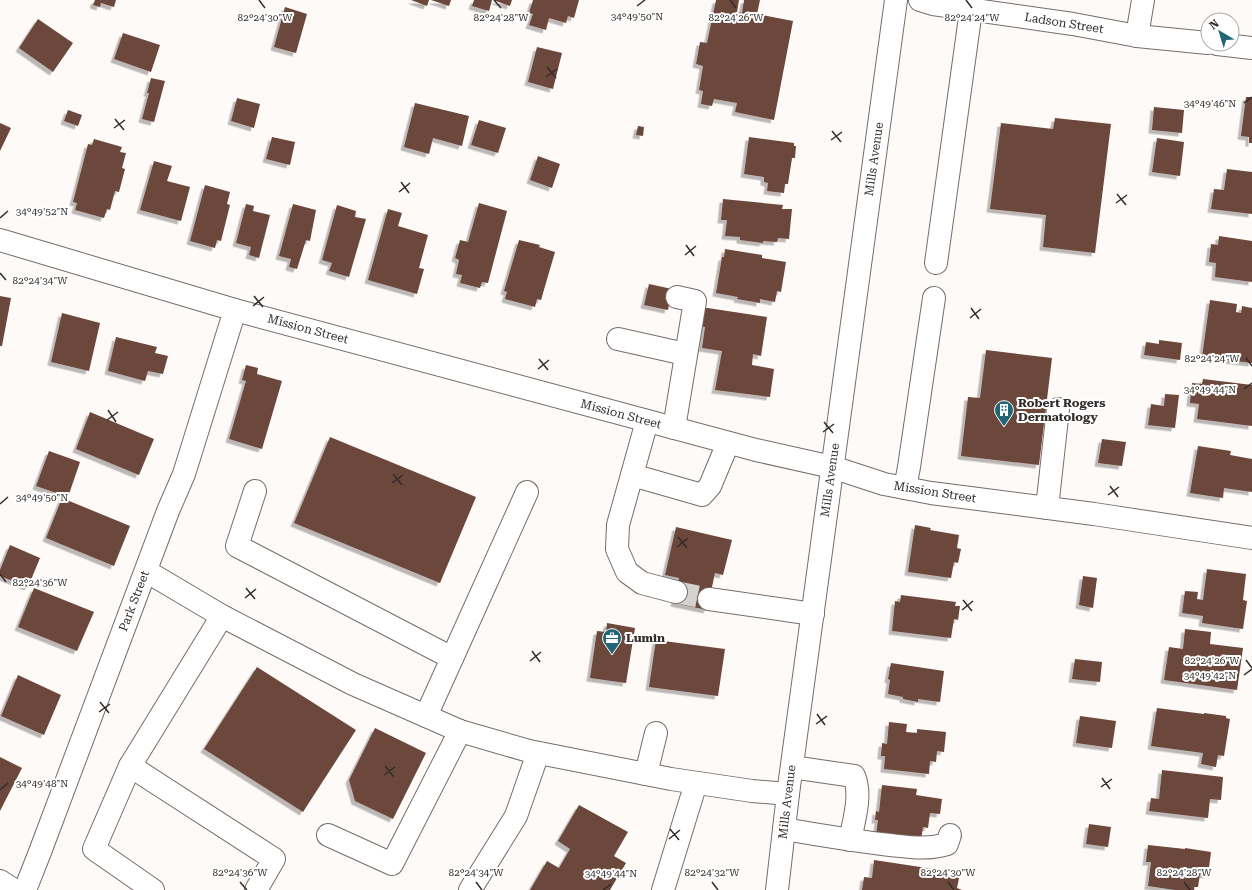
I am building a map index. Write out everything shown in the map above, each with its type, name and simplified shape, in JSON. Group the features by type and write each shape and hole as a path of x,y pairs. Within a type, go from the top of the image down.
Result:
{"street":[{"name":"Mills Avenue","path":"777,890 812,614 896,0"},
{"name":"Ladson Street","path":"920,0 933,4 1073,24 1137,36 1200,42"},
{"path":"1137,36 1143,0"},
{"path":"936,264 971,10"},
{"path":"1240,47 1252,48"},
{"name":"Mission Street","path":"0,240 235,310 647,421 832,467 872,481 931,493 1094,514 1252,538"},
{"path":"674,428 685,354 695,301 677,297"},
{"path":"905,488 934,298"},
{"name":"Park Street","path":"24,890 40,852 184,474 235,310"},
{"path":"618,339 685,354"},
{"path":"1047,508 1058,409"},
{"path":"647,421 618,525 617,549 627,572 642,583 676,592"},
{"path":"632,475 702,495 710,486 728,442"},
{"path":"255,491 237,546 452,658"},
{"path":"426,716 527,492"},
{"path":"146,571 222,616 353,684 460,731 538,753 646,774 752,791 788,794"},
{"path":"709,599 812,614"},
{"path":"153,890 94,849 130,766 222,616"},
{"path":"328,835 392,864 460,731"},
{"path":"646,774 656,733"},
{"path":"470,890 516,816 538,753"},
{"path":"130,766 274,859 256,890"},
{"path":"792,767 854,776 857,783 858,798 850,840"},
{"path":"663,890 696,783"},
{"path":"784,829 850,840 915,848 938,847 947,844 950,835"},
{"path":"0,881 14,890"}],"building":[{"path":"95,0 116,0 114,7 101,3 100,7 93,5"},
{"path":"411,0 429,0 427,6"},
{"path":"431,0 451,0 449,6"},
{"path":"474,0 492,0 489,11 472,6"},
{"path":"493,0 512,0 510,6"},
{"path":"533,0 579,0 574,18 568,16 566,23 549,18 546,30 529,25 533,14 529,13"},
{"path":"716,0 739,0 737,12 742,13 744,0 760,0 757,14 793,21 774,120 735,112 737,103 714,99 712,106 701,104 703,91 699,90 703,66 696,64 700,42 707,43"},
{"path":"285,7 307,14 296,53 274,47"},
{"path":"38,19 73,43 53,72 19,48"},
{"path":"123,33 160,45 151,72 114,59"},
{"path":"537,47 562,53 553,89 528,82"},
{"path":"151,78 165,81 154,122 142,119 149,93 147,93"},
{"path":"1246,97 1252,97 1252,143 1249,143 1249,137 1241,136"},
{"path":"237,98 260,104 254,128 231,121"},
{"path":"415,103 469,116 462,146 433,138 429,154 404,147"},
{"path":"1154,107 1184,110 1182,133 1152,130"},
{"path":"68,110 82,115 78,126 64,121"},
{"path":"1055,118 1111,124 1095,253 1043,247 1046,215 990,209 1001,123 1053,129"},
{"path":"479,120 506,128 498,153 471,145"},
{"path":"0,123 11,128 0,151"},
{"path":"638,126 644,127 643,136 636,135"},
{"path":"272,137 295,142 290,165 266,159"},
{"path":"749,137 794,143 794,146 796,146 795,158 792,158 788,184 785,184 784,193 767,191 768,183 764,182 764,177 744,174"},
{"path":"1157,138 1184,142 1180,176 1152,172"},
{"path":"94,139 122,147 120,152 126,153 122,168 125,169 119,192 115,191 110,210 107,209 104,218 75,210 77,203 73,202 88,144 92,145"},
{"path":"538,156 560,164 552,188 530,180"},
{"path":"154,161 172,166 167,181 190,187 181,221 140,210"},
{"path":"1227,169 1252,172 1252,214 1211,209 1214,189 1224,190"},
{"path":"205,185 230,192 227,204 230,205 221,241 217,240 215,248 190,241"},
{"path":"723,199 783,205 782,209 792,209 789,239 778,238 777,242 763,241 763,243 740,240 740,237 725,236 727,220 721,220"},
{"path":"479,203 507,211 488,283 482,282 480,288 460,283 462,275 456,274 459,260 455,258 460,240 468,242"},
{"path":"246,204 254,206 253,211 270,215 259,258 249,255 251,247 236,243"},
{"path":"293,204 316,210 310,241 306,240 297,269 289,267 291,259 279,256"},
{"path":"337,205 356,211 355,217 366,219 349,277 329,271 332,263 322,260"},
{"path":"388,209 402,213 398,226 428,235 419,268 424,269 417,294 368,280"},
{"path":"1219,236 1252,241 1252,282 1215,277 1216,263 1209,262 1211,244 1218,245"},
{"path":"519,240 540,245 539,247 555,252 541,300 537,299 535,307 505,299 507,292 504,291"},
{"path":"725,249 762,255 762,258 786,262 781,292 777,291 775,302 760,299 760,303 716,293 722,257 724,257"},
{"path":"649,284 672,289 668,310 644,305"},
{"path":"0,296 11,298 2,346 0,346"},
{"path":"1210,300 1237,304 1236,312 1241,313 1242,306 1252,308 1252,363 1202,357"},
{"path":"701,307 767,317 761,356 753,354 752,365 774,369 770,397 715,390 722,351 702,348 705,327 699,326"},
{"path":"62,313 100,323 89,371 51,362"},
{"path":"116,337 157,347 155,353 168,356 163,374 148,371 145,381 108,371"},
{"path":"1159,340 1182,343 1180,360 1144,355 1146,342 1159,344"},
{"name":"Robert Rogers Dermatology","path":"986,350 1052,358 1039,465 961,456 968,397 980,398"},
{"path":"246,365 258,368 257,374 282,381 262,449 229,439 246,381 242,380"},
{"path":"1203,379 1252,385 1252,426 1197,419 1199,404 1190,403 1192,383 1202,384"},
{"path":"1165,394 1179,395 1175,428 1148,425 1151,404 1164,406"},
{"path":"90,412 154,439 139,475 76,449"},
{"path":"330,437 476,497 440,583 294,523"},
{"path":"1102,439 1126,442 1122,466 1098,463"},
{"path":"1198,446 1231,451 1230,455 1252,459 1252,492 1224,488 1223,498 1190,493"},
{"path":"49,451 80,462 68,497 36,486"},
{"path":"62,498 130,526 114,566 46,538"},
{"path":"915,525 931,528 930,530 959,535 957,548 961,549 958,563 954,562 951,578 908,572"},
{"path":"676,527 732,540 723,575 715,573 707,610 674,603 679,578 665,575"},
{"path":"10,545 40,558 28,587 0,576 0,570"},
{"path":"1207,569 1246,574 1243,600 1247,601 1243,629 1202,623 1203,616 1182,613 1185,591 1198,592 1197,599 1203,600"},
{"path":"1083,576 1097,578 1093,608 1079,605"},
{"path":"34,588 94,612 77,651 18,627"},
{"path":"901,595 956,602 955,606 960,606 958,620 954,619 951,638 892,631 895,601 900,602"},
{"name":"Lumin","path":"607,623 635,628 626,683 590,678 597,631 606,632"},
{"path":"1185,629 1211,632 1210,644 1243,648 1237,690 1164,680 1169,647 1183,649"},
{"path":"656,640 725,649 718,696 649,687"},
{"path":"1075,659 1102,662 1100,682 1072,679"},
{"path":"891,663 944,671 940,702 918,699 918,702 888,694 890,680 888,679"},
{"path":"257,667 356,730 303,812 204,749"},
{"path":"18,675 61,695 44,735 1,716"},
{"path":"1157,708 1226,716 1226,718 1230,719 1224,756 1218,755 1216,767 1201,764 1203,753 1151,746"},
{"path":"1080,716 1116,721 1112,748 1076,743"},
{"path":"889,722 907,724 906,732 917,733 917,729 946,732 944,752 937,751 936,762 930,761 929,774 884,769 885,756 881,756 882,743 887,744"},
{"path":"375,728 426,753 393,819 355,801 349,780"},
{"path":"0,757 22,768 0,811"},
{"path":"1162,770 1223,777 1221,800 1210,799 1208,818 1149,811 1151,798 1159,799"},
{"path":"882,785 917,789 916,795 942,799 940,814 930,813 928,828 923,827 921,841 876,835 878,820 875,820 876,811 879,812"},
{"path":"579,805 628,832 614,856 626,863 610,890 530,890 547,861 559,868 570,849 558,841"},
{"path":"1089,824 1111,827 1108,847 1086,844"},
{"path":"1148,845 1211,852 1208,875 1200,874 1198,887 1194,887 1194,890 1175,890 1148,886 1151,862 1146,862"},
{"path":"874,860 960,873 957,888 962,890 862,890 864,877 872,878"}],"tunnel":[{"path":"676,592 709,599"}],"place":[{"name":"Robert Rogers Dermatology","path":"1004,427"},
{"name":"Lumin","path":"612,655"}]}
